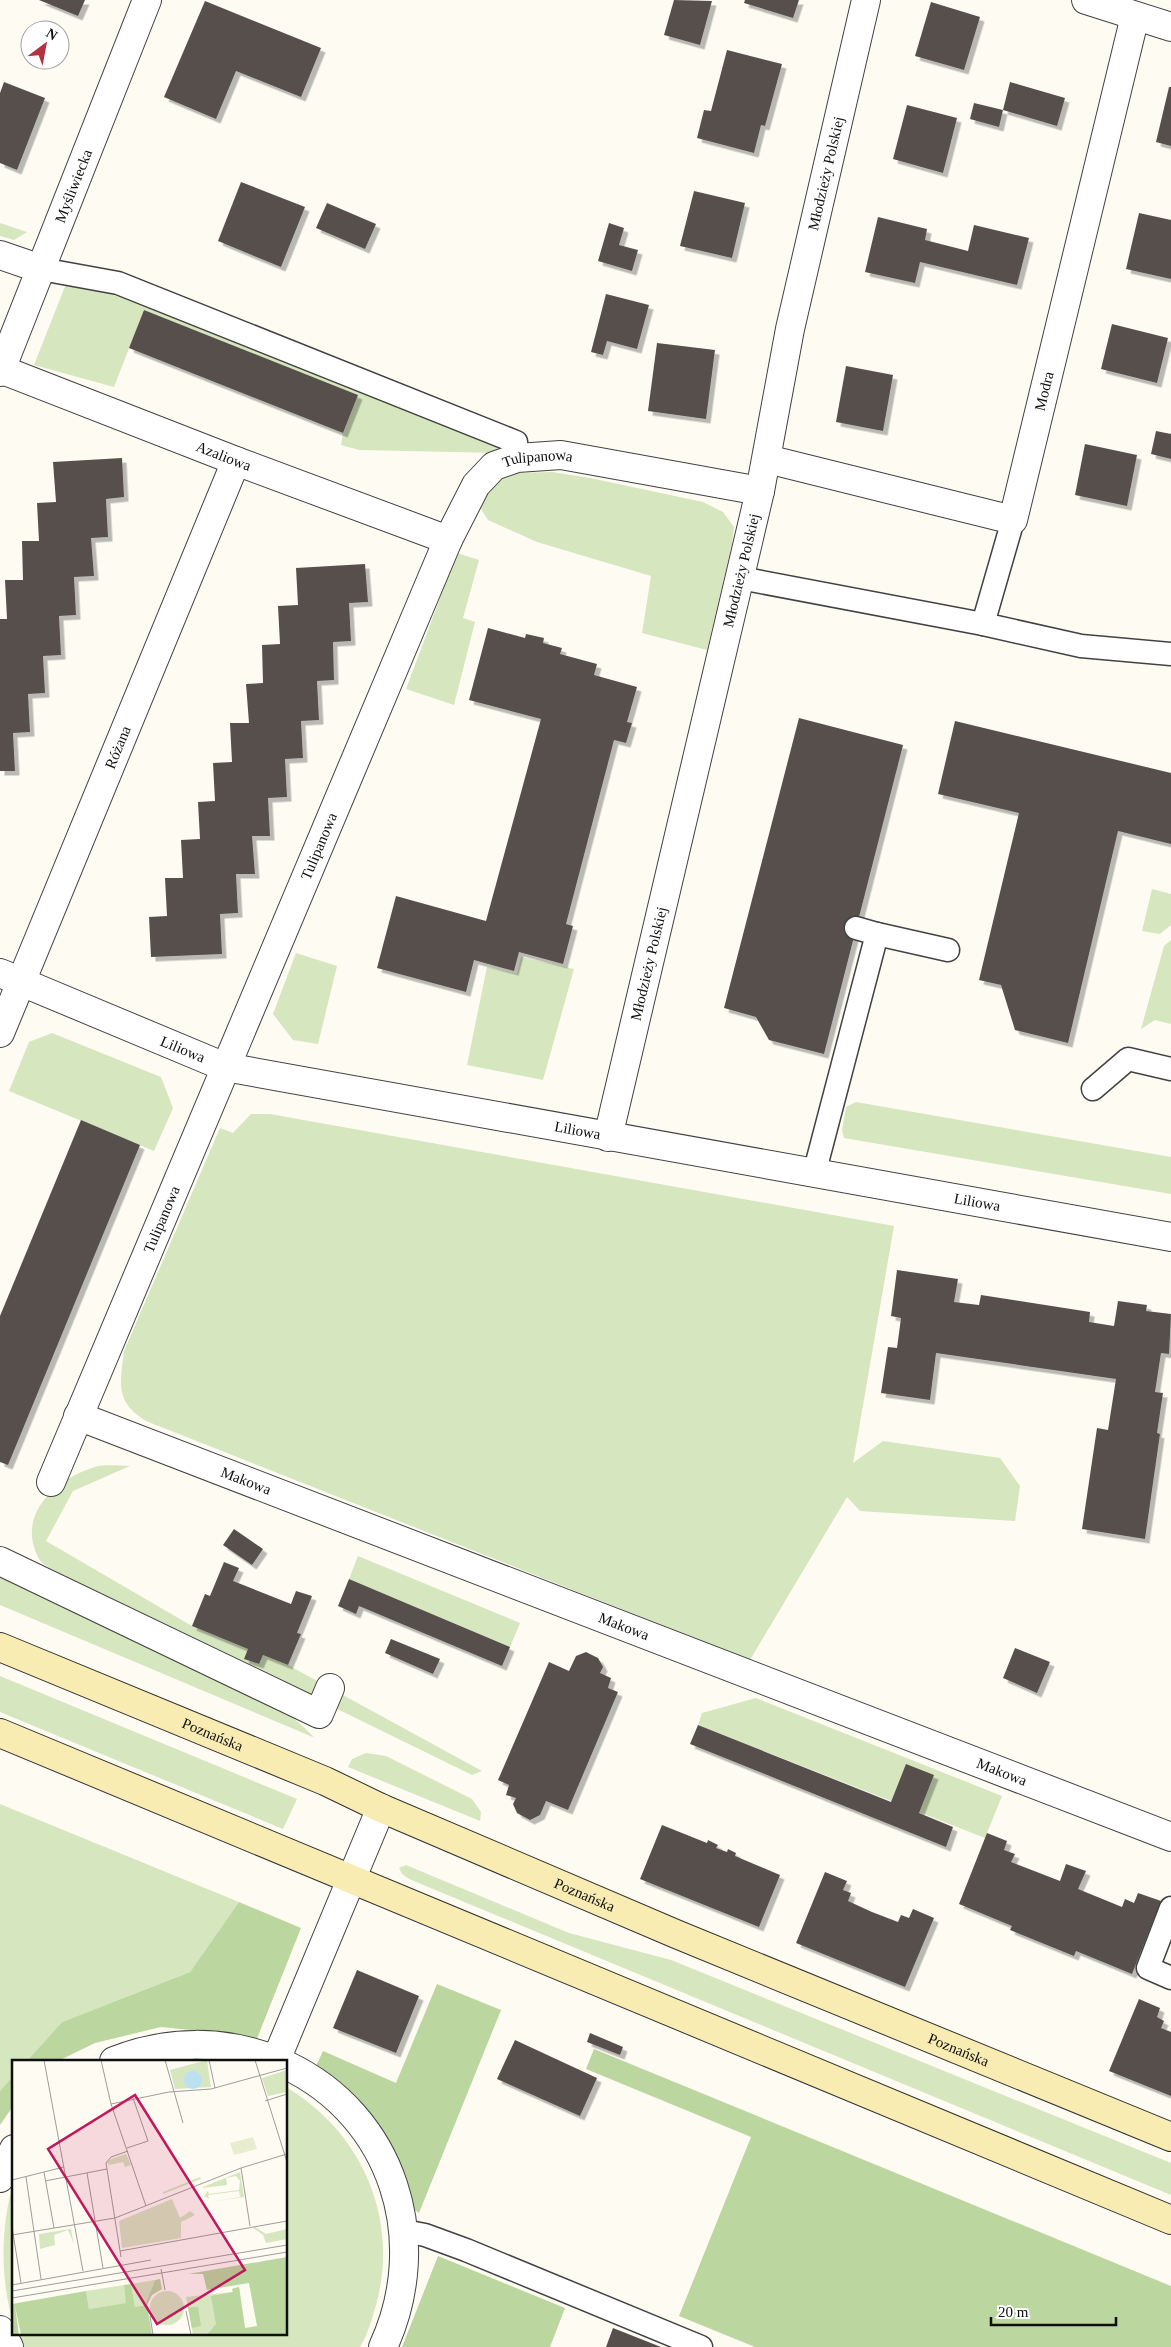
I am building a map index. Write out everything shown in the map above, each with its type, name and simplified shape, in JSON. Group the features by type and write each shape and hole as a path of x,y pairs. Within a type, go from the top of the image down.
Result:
{"main road":[{"name":"Poznańska","path":"0,1647 324,1781 381,1808 676,1934 1171,2137"},
{"path":"0,1733 1171,2220"}],"street":[{"name":"Myśliwiecka","path":"0,370 147,0"},
{"name":"Młodzieży Polskiej","path":"608,1137 760,491 790,329 866,0"},
{"path":"1086,0 1171,27"},
{"name":"Modra","path":"1014,520 1135,16"},
{"path":"0,255 41,269"},
{"name":"Azaliowa","path":"0,370 448,540"},
{"name":"Tulipanowa","path":"51,1482 448,540 476,485 494,466 517,458 561,455 760,491"},
{"path":"767,459 1014,520"},
{"name":"Różana","path":"0,1033 11,977 236,461"},
{"name":"Liliowa","path":"11,977 225,1067 1171,1237"},
{"name":"Makowa","path":"78,1416 1171,1837"},
{"path":"0,1560 319,1714 330,1688"},
{"path":"281,2060 381,1808"},
{"path":"116,2060 134,2053 169,2045 206,2044 242,2048 275,2060"},
{"path":"288,2067 319,2084 339,2100 371,2138 393,2182 404,2231 405,2265 401,2298 383,2347"},
{"path":"0,2330 9,2347"}],"lane":[{"path":"41,269 118,283 516,442 517,458"},
{"path":"982,624 1014,520"},
{"path":"740,578 982,624 1081,646 1171,654"},
{"path":"856,928 948,950"},
{"path":"814,1174 878,934"},
{"path":"1093,1089 1128,1059 1171,1069"},
{"path":"1171,1908 1148,1968 1171,1978"},
{"path":"404,2231 425,2235 466,2250 701,2347"}],"green space":[{"path":"0,223 27,232 14,240 0,236"},
{"path":"66,284 93,287 506,446 500,453 359,450 341,445 343,433 358,395 144,310 114,387 34,365"},
{"path":"552,472 590,478 703,502 723,512 734,527 732,544 707,650 642,633 651,576 537,542 488,520 481,509 482,495 493,481 513,473"},
{"path":"457,553 479,560 463,618 475,622 454,705 406,689"},
{"path":"1152,889 1171,894 1171,925 1160,934 1142,931"},
{"path":"1171,940 1171,1024 1155,1020 1141,1029 1164,946"},
{"path":"296,953 337,966 318,1044 293,1040 273,1014"},
{"path":"521,957 574,969 543,1080 467,1065 487,967 517,974"},
{"path":"52,1033 161,1077 173,1108 154,1151 9,1091 29,1042"},
{"path":"856,1102 1171,1157 1171,1194 844,1138 842,1130 846,1107"},
{"path":"251,1114 270,1114 894,1226 853,1463 883,1441 1000,1458 1020,1486 1015,1521 860,1511 847,1497 750,1660 146,1421 129,1407 124,1399 121,1373 124,1351 220,1128 233,1133"},
{"path":"99,1466 130,1466 73,1491 46,1541 192,1626 248,1649 245,1659 259,1664 263,1655 288,1665 482,1771 472,1775 55,1571 43,1563 38,1557 33,1541 32,1526 36,1513 44,1500 54,1489 81,1472"},
{"path":"358,1556 520,1623 510,1647 349,1579"},
{"path":"0,1573 284,1709 315,1738 0,1605"},
{"path":"0,1676 297,1799 283,1829 0,1712"},
{"path":"756,1698 1002,1796 985,1838 698,1725 702,1713"},
{"path":"366,1753 386,1756 472,1799 481,1812 480,1821 348,1767 352,1759"},
{"path":"0,1804 239,1902 190,1972 62,2022 28,2060 12,2060 12,2077 0,2091"},
{"path":"406,1865 569,1933 671,1960 1171,2163 1171,2195 409,1879 402,1874 399,1868"},
{"path":"239,1902 301,1928 256,2041 230,2034 161,2027 95,2043 60,2060 28,2060 62,2022 190,1972"},
{"path":"437,1984 501,2010 419,2213 412,2208 408,2185 401,2165 382,2133 357,2103 316,2066 323,2051 396,2083"},
{"path":"594,2049 1171,2286 1171,2347 755,2347 679,2316 751,2137 586,2069"},
{"path":"12,2077 12,2108 0,2125 0,2091"},
{"path":"288,2088 313,2106 336,2128 354,2153 369,2181 378,2210 383,2241 382,2273 373,2316 368,2332 360,2347 24,2347 18,2334 288,2334"},
{"path":"12,2188 12,2319 4,2272 4,2235"},
{"path":"438,2256 565,2308 550,2347 402,2347"}],"building":[{"path":"39,0 85,0 78,16"},
{"path":"674,0 712,1 700,45 664,35"},
{"path":"745,0 799,0 793,18 744,3"},
{"path":"205,1 321,48 301,97 236,71 216,119 164,97"},
{"path":"931,2 980,17 964,70 915,56"},
{"path":"727,50 782,64 765,126 761,125 754,153 697,138 704,110 711,111"},
{"path":"4,82 45,98 17,170 0,163 0,93"},
{"path":"1010,82 1065,98 1057,126 1003,110"},
{"path":"1169,87 1171,87 1171,146 1156,142"},
{"path":"974,103 1003,110 999,127 970,119"},
{"path":"907,105 957,118 943,173 893,159"},
{"path":"241,182 305,207 281,267 218,241"},
{"path":"694,191 745,203 732,258 680,246"},
{"path":"327,203 376,224 365,249 316,228"},
{"path":"1139,213 1171,220 1171,279 1126,269"},
{"path":"878,217 927,229 925,240 968,251 974,225 1029,238 1017,285 920,262 915,283 865,272"},
{"path":"609,223 624,228 619,245 638,250 632,271 598,261"},
{"path":"606,294 649,305 637,349 607,341 603,355 591,352"},
{"path":"144,310 358,395 343,433 129,348"},
{"path":"1112,324 1168,338 1157,383 1101,369"},
{"path":"657,343 715,350 706,419 648,411"},
{"path":"846,366 893,375 883,431 836,422"},
{"path":"1156,431 1171,434 1171,459 1151,454"},
{"path":"1085,444 1137,455 1127,506 1075,495"},
{"path":"122,458 124,497 106,499 108,537 91,538 94,576 74,577 76,615 59,616 61,655 43,656 45,693 28,694 30,732 13,733 15,771 0,771 0,619 7,619 5,580 23,580 22,541 39,541 37,503 56,502 53,462"},
{"path":"365,564 368,602 349,603 351,641 333,642 334,680 317,681 319,720 301,721 303,758 285,759 287,797 268,798 270,836 252,836 255,874 236,874 238,913 220,914 222,954 151,957 149,917 167,916 165,878 183,878 181,840 200,839 198,802 215,801 213,763 232,762 230,723 249,723 246,684 263,683 262,645 280,644 278,606 298,605 296,568"},
{"path":"488,628 525,638 526,634 544,638 543,643 562,648 560,654 597,664 594,675 637,687 627,722 632,723 626,743 614,740 566,924 573,926 563,964 519,952 514,971 474,960 466,992 377,968 396,896 486,921 541,719 469,700"},
{"path":"799,718 903,745 824,1054 769,1040 756,1017 724,1008"},
{"path":"955,721 1171,773 1171,844 1118,831 1068,1043 1015,1030 1001,985 979,980 1019,813 938,794"},
{"path":"81,1120 140,1145 8,1465 0,1462 0,1316"},
{"path":"897,1270 958,1279 954,1302 979,1305 981,1295 1090,1312 1089,1322 1114,1326 1118,1301 1147,1305 1146,1311 1171,1314 1169,1354 1161,1353 1155,1392 1163,1393 1157,1433 1160,1434 1145,1539 1082,1529 1097,1428 1108,1430 1116,1379 936,1353 930,1400 881,1393 888,1347 897,1348 901,1318 891,1316"},
{"path":"234,1529 263,1549 252,1565 223,1545"},
{"path":"224,1562 239,1568 233,1581 291,1604 296,1591 312,1596 297,1633 301,1634 288,1665 263,1655 259,1664 244,1659 248,1649 192,1626 205,1594 210,1596"},
{"path":"349,1579 510,1647 502,1666 359,1606 356,1614 338,1606"},
{"path":"391,1639 440,1659 433,1674 385,1653"},
{"path":"1015,1648 1050,1662 1037,1693 1003,1678"},
{"path":"586,1652 598,1658 603,1667 600,1673 611,1678 608,1688 618,1692 568,1810 546,1801 540,1815 530,1820 517,1813 513,1804 516,1798 506,1795 509,1785 498,1780 549,1662 569,1671 576,1656"},
{"path":"698,1725 891,1802 906,1764 934,1775 919,1813 953,1827 946,1847 690,1744"},
{"path":"662,1825 707,1843 708,1840 718,1845 716,1848 727,1852 728,1849 736,1853 735,1856 780,1875 759,1927 640,1879"},
{"path":"987,1833 1007,1841 1004,1850 1015,1854 1011,1862 1060,1881 1066,1864 1086,1871 1078,1889 1122,1907 1125,1899 1134,1903 1138,1893 1161,1901 1132,1974 1076,1951 1074,1956 1010,1930 1012,1926 959,1904"},
{"path":"825,1872 847,1881 843,1890 851,1893 848,1901 872,1912 898,1922 901,1915 909,1918 913,1909 934,1918 905,1987 796,1943"},
{"path":"357,1970 419,1996 396,2053 333,2028"},
{"path":"1139,1999 1160,2008 1157,2017 1164,2021 1161,2028 1171,2032 1171,2096 1109,2071"},
{"path":"590,2033 623,2047 620,2055 587,2042"},
{"path":"515,2040 597,2078 580,2116 497,2079"},
{"path":"613,2328 661,2347 606,2347"}]}
